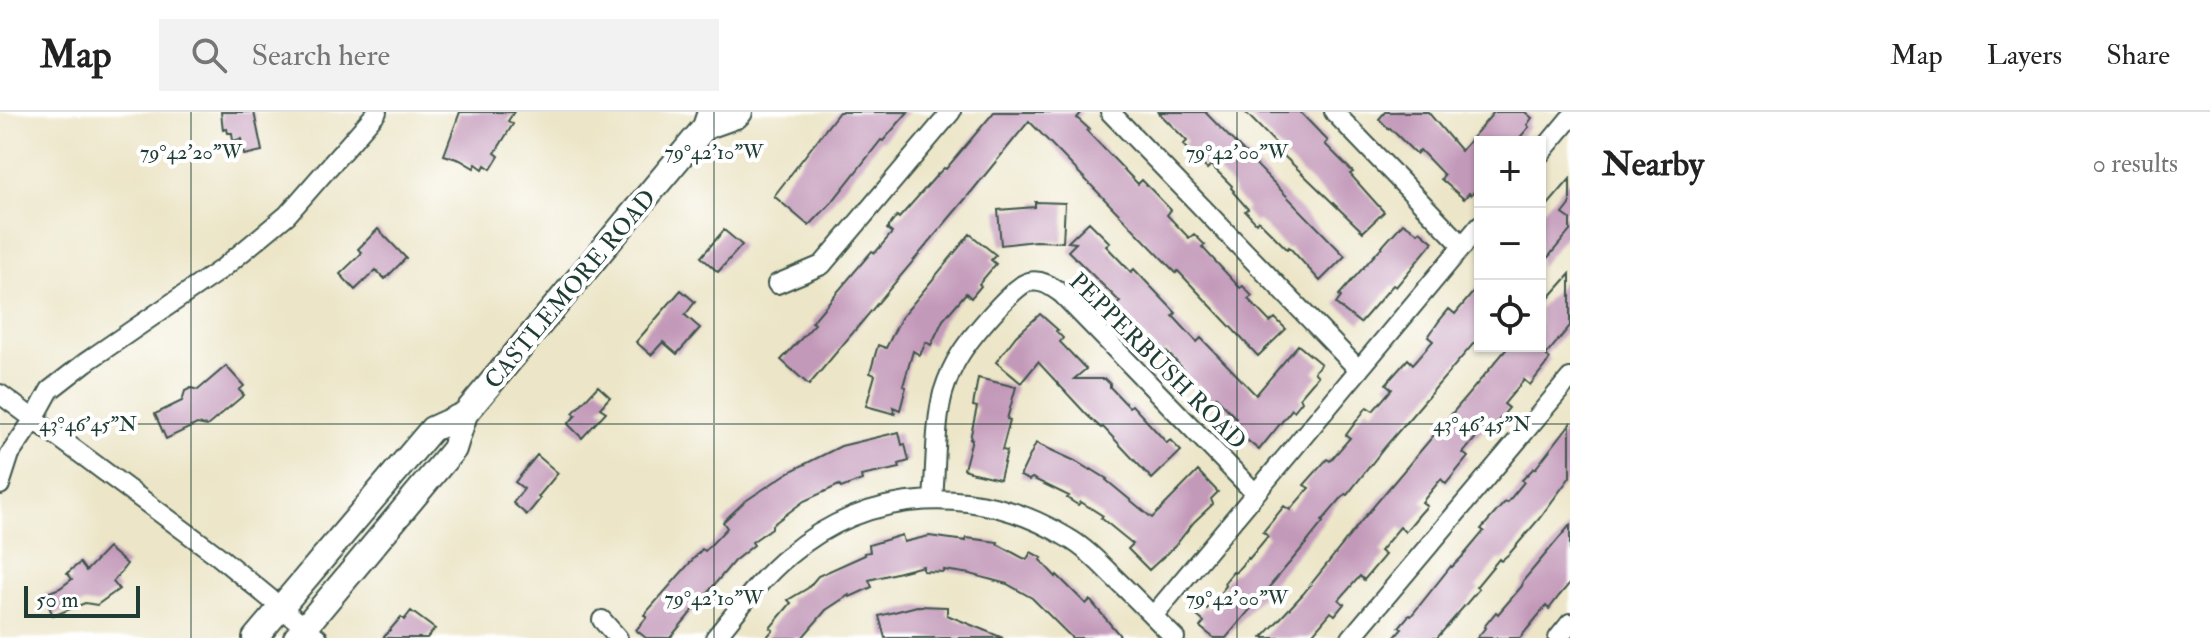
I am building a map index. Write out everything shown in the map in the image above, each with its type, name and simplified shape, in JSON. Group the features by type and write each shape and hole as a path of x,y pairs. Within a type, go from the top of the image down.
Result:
{"main road":[{"name":"CASTLEMORE ROAD","path":"307,634 454,449 465,414 708,120 736,116 740,112"},
{"name":"CASTLEMORE ROAD","path":"255,638 432,429 465,414"}],"street":[{"path":"0,485 10,454 50,390 223,268 287,215 377,112"},
{"path":"777,284 822,265 951,112"},
{"path":"1110,112 1359,370"},
{"path":"1334,112 1463,246"},
{"path":"1546,146 1569,115"},
{"path":"1153,616 1474,232"},
{"name":"PEPPERBUSH ROAD","path":"933,499 940,408 950,375 961,353 1014,290 1026,282 1039,281 1062,294 1255,493"},
{"path":"1351,638 1570,378"},
{"path":"0,394 217,555 264,592 307,634"},
{"path":"715,638 774,568 804,543 823,531 872,510 933,499 1001,509 1052,529 1088,552 1175,638"},
{"path":"602,620 618,638"},
{"path":"1558,638 1570,623"}],"building":[{"path":"221,112 254,112 262,151 244,155 241,139 233,141 232,133 223,130"},
{"path":"460,112 514,112 508,121 513,124 495,153 499,156 491,169 485,165 483,169 476,164 474,168 444,155"},
{"path":"839,112 908,112 809,226 774,196"},
{"path":"994,112 1082,112 1077,118 1089,129 1087,131 1138,184 1142,180 1171,210 1167,215 1189,238 1194,234 1205,245 1202,247 1240,288 1243,286 1252,296 1248,299 1270,322 1275,318 1286,329 1258,356 1029,121 809,385 781,360 815,324 812,322 872,251 875,253 892,233 887,229 897,216 899,218 946,169"},
{"path":"1158,112 1205,112 1345,256 1320,281 1289,247 1287,249 1258,220 1256,223 1245,211 1248,209 1233,192 1232,186 1211,165 1207,169 1183,145 1187,141"},
{"path":"1245,112 1300,112 1328,141 1325,144 1353,172 1350,174 1384,212 1363,232 1282,154 1284,152"},
{"path":"1385,112 1428,112 1461,151 1494,112 1525,112 1532,118 1521,136 1474,136 1474,192 1464,199 1441,179 1444,175 1420,150 1416,154 1379,119"},
{"path":"1570,179 1570,205 1563,214 1570,219 1570,231 1546,260 1546,208"},
{"path":"1035,202 1065,203 1063,242 1001,245 998,210 1035,207"},
{"path":"1089,222 1110,243 1106,246 1131,272 1134,269 1176,313 1173,316 1197,342 1201,338 1256,395 1298,345 1321,364 1314,372 1318,376 1300,397 1302,401 1259,450 1230,426 1236,418 1216,397 1213,400 1196,382 1194,384 1166,351 1162,355 1115,306 1120,302 1068,251 1076,243 1068,242"},
{"path":"1403,223 1433,242 1396,287 1393,285 1360,323 1336,304 1341,297 1339,295"},
{"path":"378,229 406,258 385,279 376,270 355,290 340,274 362,253 358,249"},
{"path":"724,230 742,245 718,272 701,257"},
{"path":"970,234 996,255 991,260 996,264 971,298 966,293 943,320 931,345 926,342 920,355 913,351 900,410 893,407 895,414 866,406 875,375 870,373 878,345 886,348 901,318"},
{"path":"1570,274 1570,326 1546,355 1550,359 1530,385 1524,380 1504,404 1509,408 1488,433 1483,429 1463,453 1468,457 1446,484 1441,479 1422,502 1427,506 1405,532 1400,527 1380,551 1385,555 1364,580 1360,576 1339,600 1344,604 1335,615 1331,612 1309,638 1262,638 1303,594 1504,352 1546,352 1546,301"},
{"path":"681,290 695,302 685,315 700,328 677,354 663,342 651,355 636,342"},
{"path":"1474,291 1474,343 1226,638 1214,638 1200,627 1204,622 1197,616 1205,607 1207,609 1233,572 1249,559 1268,536 1263,532 1284,506 1290,510 1309,488 1304,485 1350,438 1346,435 1367,407 1373,411 1392,389 1386,384 1408,359 1413,364 1433,341 1428,337 1449,309 1455,314"},
{"path":"1040,314 1058,330 1063,338 1060,342 1086,369 1074,379 1105,379 1167,443 1170,440 1181,451 1152,479 1038,362 1021,383 996,362 1016,336"},
{"path":"226,366 244,386 239,390 244,395 207,426 197,424 166,439 155,414 182,401 185,391 191,388 198,390"},
{"path":"978,378 1016,387 1007,419 1010,420 1002,450 1007,451 1000,479 964,469 977,407 973,406"},
{"path":"598,386 610,397 600,408 606,412 582,438 568,424 576,415 573,413"},
{"path":"1570,424 1570,477 1539,519 1510,553 1501,561 1499,559 1476,587 1479,589 1437,638 1394,638 1402,629 1399,627 1463,556 1484,531 1481,529 1507,503 1524,482 1522,480 1535,469"},
{"path":"899,432 909,461 899,464 900,468 861,476 862,480 841,488 839,485 804,501 752,542 754,545 734,561 670,638 646,638 636,630 647,617 644,615 702,549 705,551 727,528 723,522 744,502 789,472 841,446"},
{"path":"1036,443 1107,479 1152,518 1198,471 1218,492 1211,499 1213,504 1149,570 1128,549 1133,544 1101,518 1103,516 1032,478 1029,480 1020,476"},
{"path":"537,455 558,473 527,515 513,503 524,489 515,482"},
{"path":"1570,525 1570,583 1549,609 1546,606 1520,638 1477,638 1496,612 1498,614 1522,586"},
{"path":"902,535 904,542 929,536 998,542 1027,559 1031,552 1042,558 1040,560 1056,577 1086,604 1090,600 1122,638 1072,638 1032,598 1007,584 970,574 923,571 923,566 869,580 872,587 849,595 826,610 802,638 766,638 773,630 770,628 791,603 788,600 808,588 818,576 870,552 869,545"},
{"path":"108,548 127,564 113,582 119,589 97,605 85,603 53,616 44,594 72,579 67,573 80,563 86,571"},
{"path":"917,606 947,607 947,615 1003,638 885,638 879,616"},
{"path":"411,611 435,629 427,638 383,638 401,617 404,620"}]}
